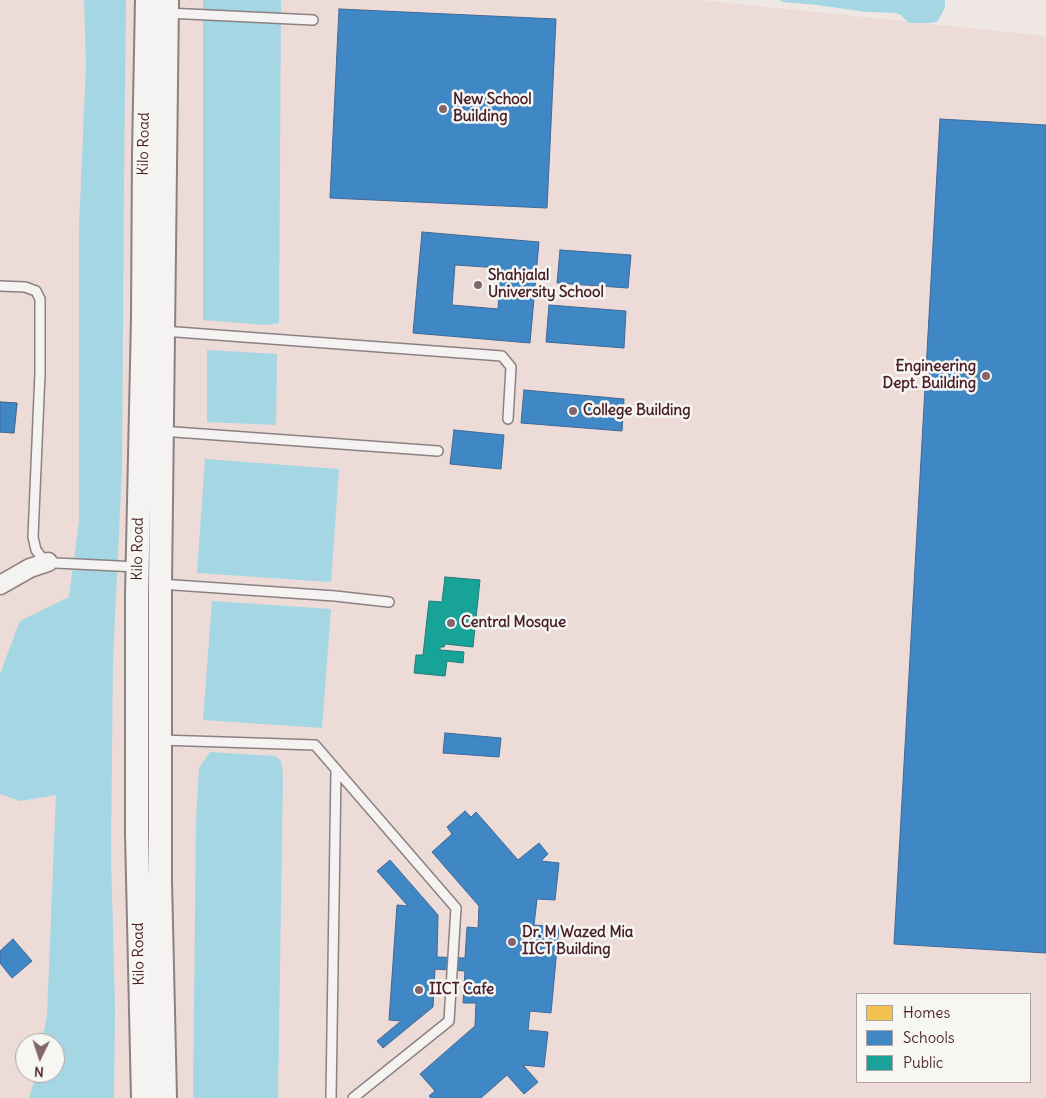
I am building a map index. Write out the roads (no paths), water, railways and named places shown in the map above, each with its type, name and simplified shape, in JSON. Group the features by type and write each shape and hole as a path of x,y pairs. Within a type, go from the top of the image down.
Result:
{"street":[{"name":"Kilo Road","path":"147,0 143,328 151,571 160,740 160,881 165,1098"},
{"name":"Kilo Road","path":"142,1098 137,833 151,571 161,431 167,7"},
{"path":"0,585 30,568 48,562"}],"lane":[{"path":"167,7 313,20"},
{"path":"0,286 25,287 36,291 40,299 40,373 33,537 36,550 43,559 56,563 151,571 389,602"},
{"path":"163,331 502,356 511,367 508,419"},
{"path":"161,431 438,451"},
{"path":"160,740 314,745 456,908 449,1021 353,1098"},
{"path":"331,1098 336,770"}],"water":[{"path":"84,0 126,0 122,468 113,660 112,750 111,855 115,1007 114,1098 29,1098 34,1083 65,1083 65,1033 44,1033 47,1015 56,795 20,801 0,794 0,674 20,621 69,597 79,521 79,228 86,63"},
{"path":"203,0 281,0 279,323 267,325 203,320"},
{"path":"779,0 945,0 945,8 937,22 909,23 896,13 867,12"},
{"path":"207,350 277,354 276,425 207,422"},
{"path":"205,459 339,469 331,582 197,573"},
{"path":"212,601 331,609 322,728 203,720"},
{"path":"210,752 275,756 281,761 283,774 278,1098 193,1098 196,822 199,768"}],"place":[{"name":"New School Building","path":"443,109"},
{"name":"Shahjalal University School","path":"478,285"},
{"name":"Engineering Dept. Building","path":"986,376"},
{"name":"College Building","path":"573,411"},
{"name":"Central Mosque","path":"451,623"},
{"name":"Dr. M Wazed Mia IICT Building","path":"512,942"},
{"name":"IICT Cafe","path":"419,990"}]}
